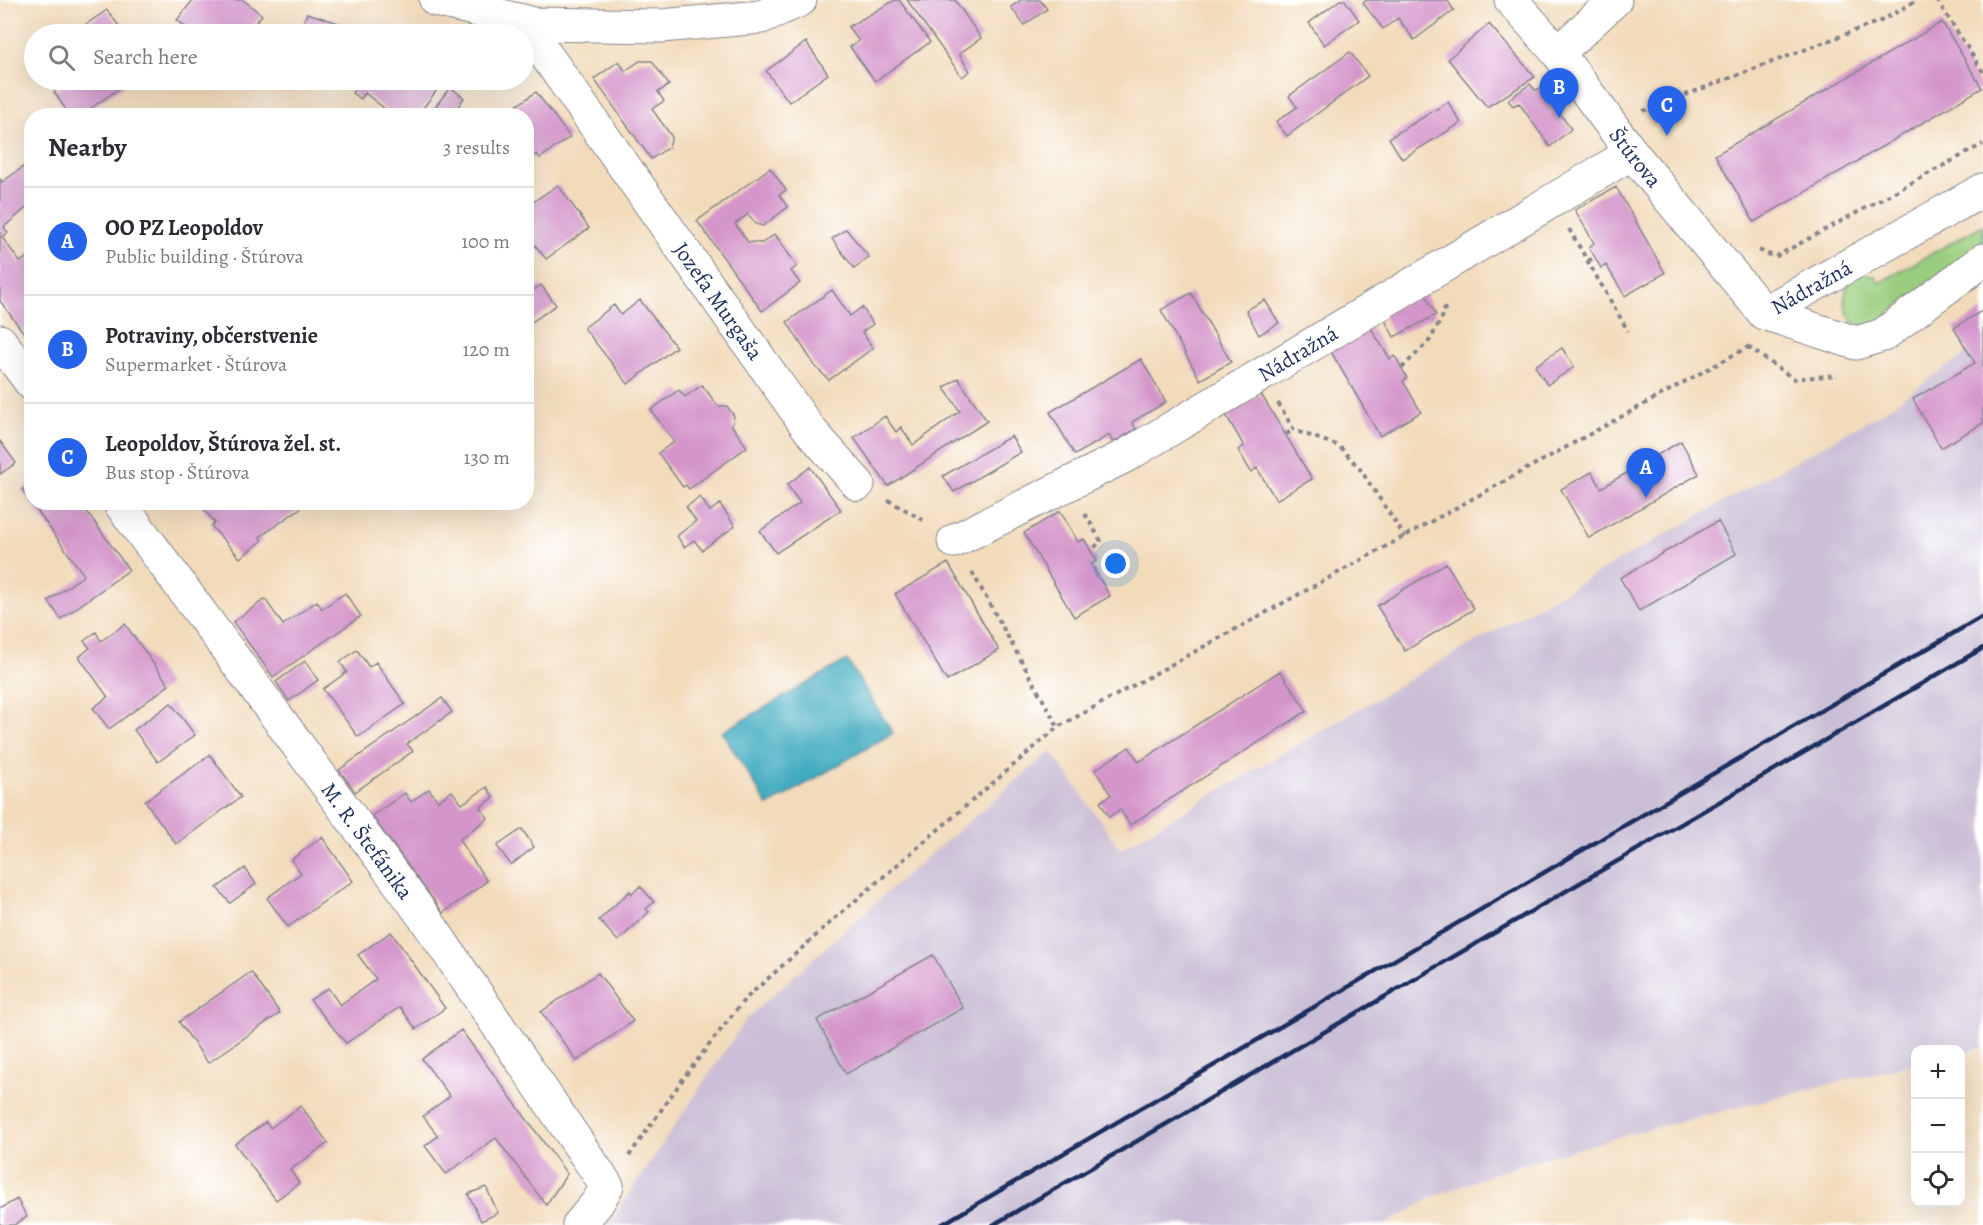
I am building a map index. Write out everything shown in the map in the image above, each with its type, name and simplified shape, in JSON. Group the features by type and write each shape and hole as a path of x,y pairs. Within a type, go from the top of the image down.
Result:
{"street":[{"path":"436,0 534,24 661,26 762,17 800,0"},
{"name":"Štúrova","path":"1511,0 1558,54 1632,153 1764,313"},
{"path":"1558,54 1614,0"},
{"name":"Jozefa Murgaša","path":"534,38 809,429 858,484"},
{"name":"Nádražná","path":"954,541 1126,455 1632,153"},
{"name":"Nádražná","path":"1764,313 1983,190"},
{"name":"Nádražná","path":"1764,313 1856,343 1882,335 1983,260"},
{"path":"0,341 24,373"},
{"name":"M. R. Štefánika","path":"125,510 427,921 607,1186"},
{"path":"579,1225 598,1202 607,1186"}],"path":[{"path":"1635,114 1883,21 1917,0"},
{"path":"1937,0 1983,72"},
{"path":"1756,248 1774,257 1983,144"},
{"path":"1552,200 1628,331"},
{"path":"1588,261 1595,257"},
{"path":"1402,368 1430,340 1445,312 1437,269"},
{"path":"607,1186 685,1076 744,1000 841,913 1058,727 1748,347 1764,313"},
{"path":"1262,375 1294,430 1339,446 1360,469 1405,537"},
{"path":"1286,434 1294,430"},
{"path":"858,484 915,515 954,541 1058,727"},
{"path":"1068,484 1101,541 1091,551"}],"shaded area":[{"path":"1983,342 1983,1047 1965,1051 1965,1045 1911,1045 1911,1064 1611,1139 1503,1170 1433,1197 1385,1225 608,1225 747,1018 911,871 1051,751 1120,849 1422,672 1881,413"}],"green space":[{"path":"1983,225 1983,243 1872,326 1856,325 1850,318 1844,299 1853,271 1875,276 1879,283"},
{"path":"1983,271 1983,290 1908,335"}],"water":[{"path":"847,660 893,733 768,806 722,732"}],"building":[{"path":"193,0 243,0 262,15 254,24 182,24 177,20"},
{"path":"895,0 899,0 930,42 875,81 850,47 859,41 848,27"},
{"path":"907,0 955,0 981,38 959,54 970,71 962,77"},
{"path":"1021,0 1040,0 1047,9 1024,25 1011,7"},
{"path":"1340,0 1345,0 1359,20 1324,45 1309,23"},
{"path":"1367,0 1447,0 1454,10 1414,40 1398,18 1383,29 1363,3"},
{"path":"107,10 118,24 87,24"},
{"path":"307,13 342,24 303,24"},
{"path":"1942,22 1982,88 1754,222 1715,155"},
{"path":"1489,24 1535,77 1487,107 1448,59"},
{"path":"806,42 828,74 789,102 766,71"},
{"path":"1350,52 1368,76 1287,136 1276,122 1297,107 1289,96"},
{"path":"619,61 625,71 640,61 652,61 669,85 658,92 664,101 652,109 672,137 669,147 651,159 594,79"},
{"path":"1530,84 1535,90 1542,88 1571,129 1550,147 1519,103 1513,106 1508,100"},
{"path":"57,90 117,90 91,108 65,108 54,92"},
{"path":"354,90 437,90 423,108 384,108 365,93 361,99 352,93"},
{"path":"448,90 454,90 464,98 457,108 434,108"},
{"path":"536,92 570,137 540,158 537,154 534,156 534,108 513,108"},
{"path":"1448,102 1461,123 1402,159 1389,138"},
{"path":"24,167 24,210 4,227 8,233 2,237 20,262 24,259 24,333 0,301 0,179 2,182"},
{"path":"770,168 786,190 779,195 788,207 763,226 756,224 748,214 735,224 748,242 762,243 775,234 797,266 791,271 800,283 762,311 697,221"},
{"path":"558,185 589,228 546,259 534,246 534,202"},
{"path":"1616,187 1665,273 1625,296 1606,265 1601,268 1589,247 1594,243 1575,210"},
{"path":"846,229 869,257 854,268 832,239"},
{"path":"541,285 556,305 534,320 534,290"},
{"path":"832,290 850,316 862,307 873,324 862,332 873,348 829,380 815,366 787,322"},
{"path":"1424,292 1436,315 1394,337 1382,314"},
{"path":"1191,293 1231,362 1200,380 1161,310"},
{"path":"640,300 676,347 628,384 584,328 614,305 621,315"},
{"path":"1265,300 1279,323 1259,335 1246,310"},
{"path":"1983,310 1983,423 1941,448 1913,399 1975,363 1954,328"},
{"path":"1370,327 1390,359 1395,356 1407,378 1403,381 1421,412 1380,436 1330,350"},
{"path":"1562,348 1574,367 1547,385 1535,366"},
{"path":"1141,359 1166,402 1132,422 1136,429 1113,443 1109,435 1075,455 1050,412"},
{"path":"958,378 987,421 888,486 854,438 885,416 896,432 901,427 913,445 960,411 944,388"},
{"path":"702,385 718,406 727,406 734,416 732,426 747,447 689,489 686,485 683,487 658,453 674,442 651,410 679,390 685,397"},
{"path":"1261,394 1312,479 1276,500 1257,468 1251,472 1238,450 1244,446 1226,415"},
{"path":"1011,436 1021,452 954,492 943,476"},
{"path":"0,441 16,463 0,474"},
{"path":"1681,441 1699,474 1589,538 1561,489 1592,472 1601,488"},
{"path":"810,467 841,510 776,553 760,531 800,503 787,485"},
{"path":"700,497 710,511 720,504 735,526 702,550 694,540 684,547 677,536 696,521 686,507"},
{"path":"37,510 86,510 129,570 61,619 48,601 84,575"},
{"path":"205,510 298,510 260,537 262,541 240,558 211,526 215,523"},
{"path":"1060,511 1078,542 1084,539 1097,561 1091,564 1110,596 1074,617 1024,533"},
{"path":"1718,521 1736,554 1639,611 1620,578"},
{"path":"948,563 999,650 947,681 895,594"},
{"path":"1446,563 1474,609 1405,651 1377,606"},
{"path":"345,593 361,616 273,677 233,622 265,599 283,625 317,601 322,609"},
{"path":"125,624 169,685 109,729 93,708 108,697 79,657 90,648 84,641 96,632 101,641"},
{"path":"357,650 369,667 376,662 405,704 358,737 323,689 347,672 340,662"},
{"path":"305,661 318,680 289,701 276,682"},
{"path":"1280,671 1307,711 1130,825 1120,809 1109,817 1100,802 1111,795 1095,770 1129,747 1139,762"},
{"path":"442,698 452,712 407,744 413,751 355,792 339,770"},
{"path":"171,703 195,735 158,762 134,730"},
{"path":"210,755 241,797 176,844 145,801"},
{"path":"487,787 494,798 480,807 488,818 459,840 487,881 443,913 372,816 405,793 411,802 429,789 438,801 452,791 462,804"},
{"path":"522,829 534,847 511,865 497,846"},
{"path":"322,837 353,881 288,927 267,898 301,873 291,860"},
{"path":"245,868 256,884 230,903 217,888"},
{"path":"640,886 654,902 646,909 649,912 618,941 599,920 630,891 632,894"},
{"path":"391,932 445,1008 416,1029 400,1007 346,1043 310,1000 328,988 340,1005 376,979 358,955"},
{"path":"933,955 963,1008 846,1074 817,1020"},
{"path":"251,972 280,1013 208,1063 179,1022"},
{"path":"598,973 633,1021 577,1061 541,1012"},
{"path":"461,1030 567,1174 546,1205 496,1138 446,1174 425,1146 438,1136 423,1116 450,1096 422,1059"},
{"path":"301,1106 328,1143 290,1170 299,1183 276,1200 235,1144 266,1122 270,1128"},
{"path":"486,1187 498,1213 481,1221 468,1194"},
{"path":"17,1199 27,1217 14,1225 0,1225 0,1209"}],"railway":[{"path":"941,1225 1983,616"},
{"path":"993,1225 1983,648"}],"place":[{"name":"Potraviny, občerstvenie","path":"1559,118"},
{"name":"Leopoldov, Štúrova žel. st.","path":"1667,136"},
{"name":"OO PZ Leopoldov","path":"1646,498"}]}
